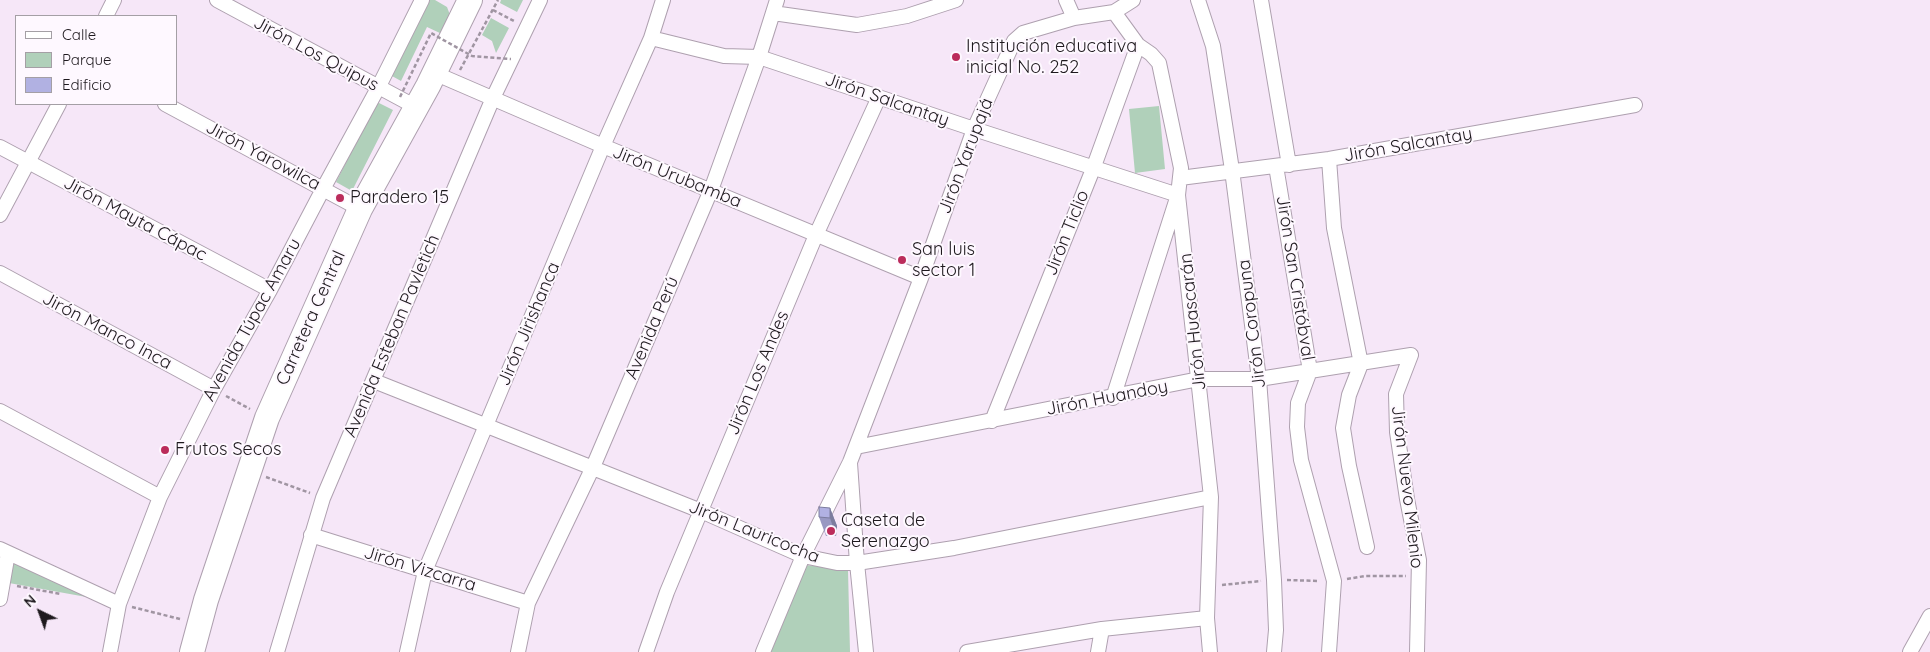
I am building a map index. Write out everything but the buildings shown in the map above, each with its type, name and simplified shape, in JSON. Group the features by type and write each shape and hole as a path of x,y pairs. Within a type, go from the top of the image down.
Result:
{"highway":[{"name":"Carretera Central","path":"192,652 199,624 267,418 408,102 444,78 469,0"}],"street":[{"path":"106,15 114,0"},
{"name":"Jirón Los Quipus","path":"217,0 378,88 408,102"},
{"name":"Avenida Túpac Amaru","path":"110,652 119,604 160,497 214,389 270,290 378,88 422,0"},
{"name":"Avenida Esteban Pavletich","path":"277,652 323,498 493,98 540,0"},
{"name":"Jirón Jirishanca","path":"407,652 425,570 603,146 651,38 663,0"},
{"path":"775,6 858,25 908,16 956,0"},
{"path":"1066,0 1074,18"},
{"name":"Jirón Yarupajá","path":"763,652 803,556 850,462 921,278 974,130 1014,41 1023,33 1074,18 1114,12 1131,0"},
{"name":"Jirón Coropuna","path":"1198,0 1213,46 1232,170 1259,379 1274,580 1276,630 1274,652"},
{"name":"Jirón San Cristóbval","path":"1261,0 1310,371 1298,403 1297,427 1301,460 1334,581 1328,652"},
{"name":"Avenida Perú","path":"518,652 528,603 593,468 711,190 759,57 775,6"},
{"name":"Jirón Huascarán","path":"1114,12 1138,45 1152,54 1159,63 1181,168 1178,195 1211,497 1207,618 1210,652"},
{"name":"Jirón Salcantay","path":"651,38 724,56 759,57 974,130 1178,195"},
{"name":"Jirón Ticlio","path":"992,421 1093,168 1138,45"},
{"name":"Jirón Urubamba","path":"444,78 921,278"},
{"name":"Jirón Los Andes","path":"646,652 667,592 700,511 816,235 879,97"},
{"path":"0,215 58,105"},
{"name":"Jirón Yarowilca","path":"167,105 360,209"},
{"name":"Jirón Salcantay","path":"1180,178 1329,159 1635,105"},
{"name":"Jirón Mayta Cápac","path":"0,147 270,290"},
{"path":"1329,159 1334,228 1361,364 1349,395 1343,428 1349,466 1367,547"},
{"path":"1113,398 1178,195"},
{"name":"Jirón Manco Inca","path":"0,273 214,389"},
{"name":"Jirón Huandoy","path":"856,447 1113,398 1199,379 1259,379 1361,364 1411,354"},
{"name":"Jirón Nuevo Milenio","path":"1411,354 1396,394 1397,432 1419,560 1417,652"},
{"name":"Jirón Lauricocha","path":"374,381 700,511 803,556 837,563 857,563 954,548 1211,497"},
{"path":"0,411 160,497"},
{"path":"850,462 866,652"},
{"name":"Jirón Vizcarra","path":"311,535 528,603"},
{"path":"0,599 4,551 119,604"},
{"path":"1910,652 1930,616"},
{"path":"967,652 1102,629 1207,618"},
{"path":"1098,652 1102,629"}],"path":[{"path":"444,78 498,0"},
{"path":"492,10 527,27"},
{"path":"408,102 431,33 472,56 511,59"},
{"path":"214,389 267,418"},
{"path":"265,477 323,498"},
{"path":"1208,587 1274,580 1334,581 1365,576 1418,576"},
{"path":"119,604 199,624"}],"green space":[{"path":"430,0 435,0 447,7 450,15 442,34 427,27 401,81 392,76"},
{"path":"501,0 523,0 517,12 500,3"},
{"path":"491,18 509,28 496,53 492,41 482,35"},
{"path":"377,102 393,110 352,191 336,182"},
{"path":"1159,106 1165,169 1135,173 1129,109"},
{"path":"12,559 103,600 9,583"},
{"path":"806,565 848,570 850,652 771,652"}],"place":[{"name":"Institución educativa inicial No. 252","path":"956,57"},
{"name":"Paradero 15","path":"340,198"},
{"name":"San luis sector 1","path":"902,260"},
{"name":"Frutos Secos","path":"165,450"},
{"name":"Caseta de Serenazgo","path":"831,531"}]}
